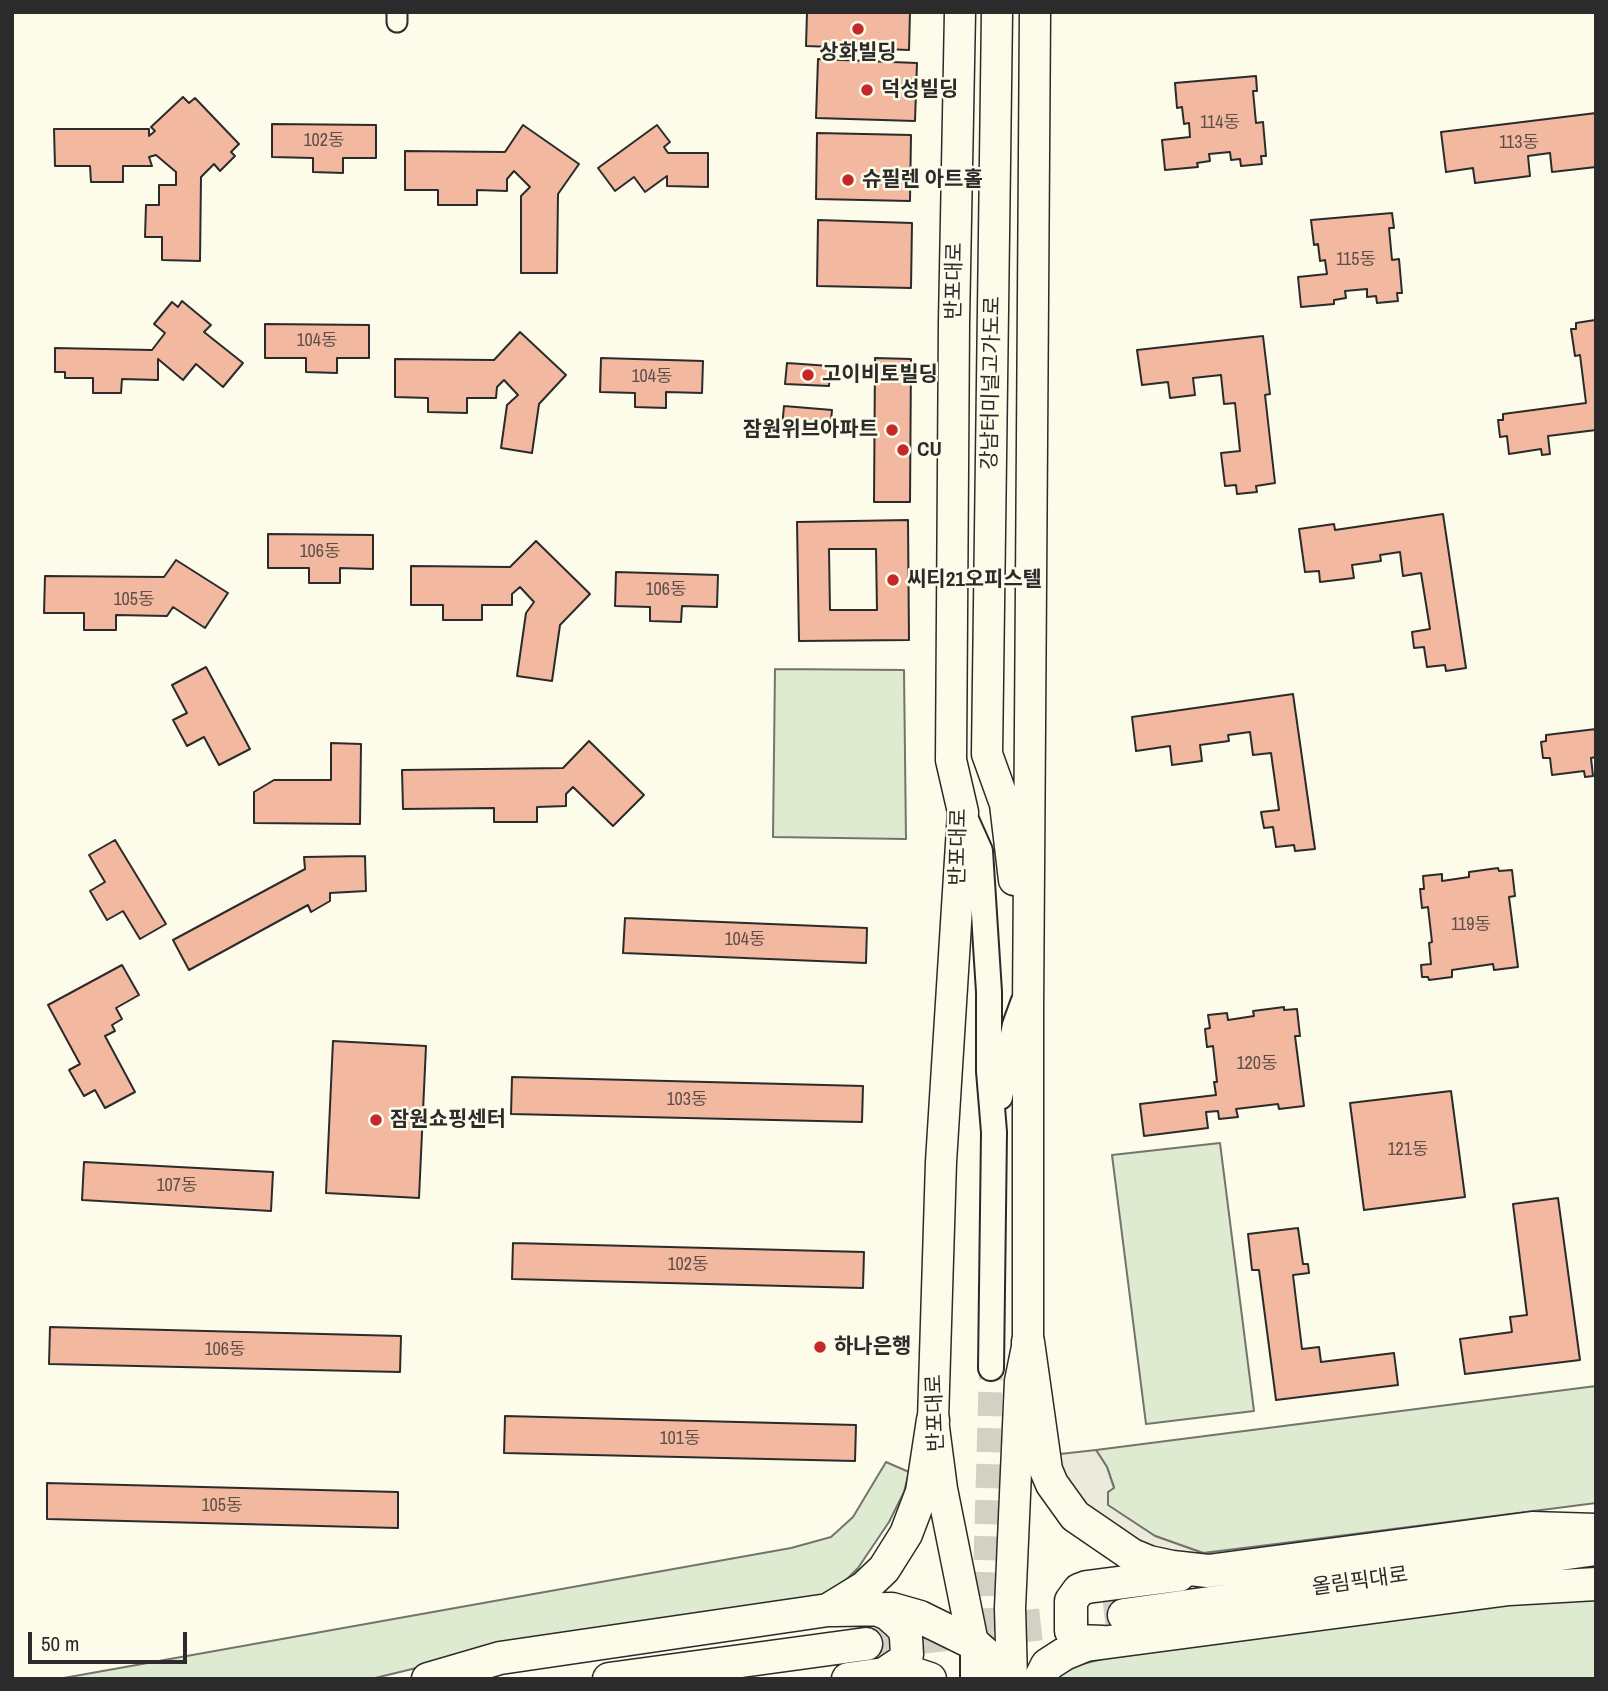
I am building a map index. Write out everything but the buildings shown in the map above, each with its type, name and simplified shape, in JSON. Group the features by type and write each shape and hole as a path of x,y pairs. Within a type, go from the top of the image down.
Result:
{"highway":[{"path":"1028,1342 1046,1470 1052,1484 1075,1516 1132,1555 1172,1567 1208,1571"},
{"path":"828,1611 864,1588 884,1569 901,1543 922,1492 933,1420"},
{"path":"1596,1530 1532,1528 1087,1587 1079,1590 1071,1601 1071,1631 1077,1641 1120,1629 1509,1589 1596,1584"},
{"name":"올림픽대로","path":"1120,1629 1596,1549"},
{"path":"872,1608 888,1614 904,1629 906,1637 907,1655 887,1672"},
{"path":"428,1679 499,1658 828,1611 872,1608 892,1609 920,1617 973,1643 989,1657 1002,1679"},
{"path":"1040,1679 1047,1665 1064,1654 1120,1629"},
{"path":"609,1679 866,1644"},
{"path":"848,1679 906,1671 930,1679"}],"main road":[{"name":"반포대로","path":"960,12 954,335 951,760 963,812 940,1171 933,1420 942,1489 973,1643"},
{"name":"강남터미널고가도로","path":"987,754 997,12"},
{"path":"1012,1679 1010,1608 1020,1381 1028,1342 1035,12"},
{"path":"963,812 987,754"},
{"path":"987,754 1005,804 1015,894 1029,926"}],"street":[{"path":"963,812 980,851 989,992 989,1071 994,1132 991,1368"},
{"path":"994,1132 1015,1025 1028,989"},
{"name":"반포대로","path":"972,1679 973,1643"}],"green space":[{"path":"775,669 904,670 906,839 773,837"},
{"path":"1220,1143 1254,1411 1146,1424 1112,1155"},
{"path":"1596,1386 1596,1503 1276,1544 1203,1553 1155,1536 1107,1505 1108,1492 1114,1487 1107,1467 1096,1450"},
{"path":"886,1462 909,1472 904,1492 889,1522 858,1568 824,1602 437,1663 371,1679 58,1679 791,1548 831,1537 853,1517"},
{"path":"1596,1593 1596,1679 1054,1679 1078,1665 1107,1658"}],"shaded area":[{"path":"1096,1450 1107,1467 1114,1488 1108,1492 1108,1505 1155,1536 1203,1553 1171,1556 1136,1545 1074,1497 1051,1455"}],"tunnel":[{"path":"988,1668 985,1580 991,1368"},
{"path":"866,1644 1124,1615"}],"place":[{"name":"상화빌딩","path":"858,29"},
{"name":"덕성빌딩","path":"867,90"},
{"name":"슈필렌 아트홀","path":"848,180"},
{"name":"고이비토빌딩","path":"808,375"},
{"name":"잠원위브아파트","path":"892,430"},
{"name":"CU","path":"903,450"},
{"name":"씨티21오피스텔","path":"893,580"},
{"name":"잠원쇼핑센터","path":"376,1120"},
{"name":"하나은행","path":"820,1347"}]}
